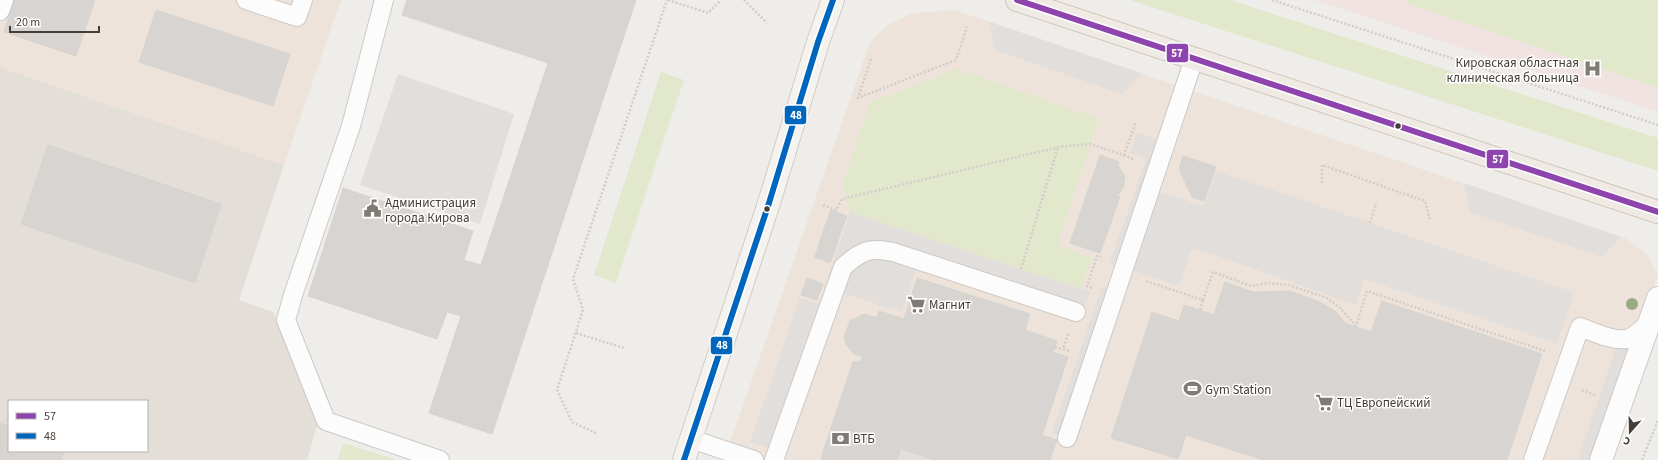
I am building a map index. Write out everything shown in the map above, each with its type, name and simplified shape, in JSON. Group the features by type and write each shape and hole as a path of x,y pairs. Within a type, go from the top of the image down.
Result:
{"main road":[{"path":"684,460 768,203 818,42 833,0"},
{"path":"1017,0 1658,212"}],"street":[{"path":"1601,460 1658,298"}],"lane":[{"path":"0,10 4,0"},
{"path":"246,0 297,17 303,0"},
{"path":"384,0 351,126 293,295 286,320 326,421 440,460"},
{"path":"1067,438 1194,58"},
{"path":"774,460 843,267 863,252 878,249 893,252 1076,312"},
{"path":"1533,460 1580,327 1614,338 1627,339 1637,334 1650,322"},
{"path":"691,439 754,460"}],"path":[{"path":"596,433 572,422 557,390 583,310 573,279 667,0 708,13 721,0"},
{"path":"744,0 767,23"},
{"path":"1272,0 1658,125"},
{"path":"872,59 858,98 956,60 967,26"},
{"path":"823,205 836,210 842,199 847,197 1058,147 1090,144 1124,156 1136,122"},
{"path":"1020,269 1058,147"},
{"path":"1322,183 1322,165 1425,201 1430,221"},
{"path":"1370,223 1376,202"},
{"path":"1200,310 1213,272 1251,286 1268,283 1289,284 1327,298 1340,308 1356,326 1367,291 1546,352"},
{"path":"1122,273 1203,300"},
{"path":"576,333 624,348"},
{"path":"1063,350 1065,343"},
{"path":"1054,347 1070,351"},
{"path":"1580,389 1595,395"},
{"path":"1642,460 1658,420"}],"shaded area":[{"path":"0,0 341,0 284,165 0,67"},
{"name":"Кировская областная клиническая больница","path":"1314,0 1658,0 1658,112 1348,11"},
{"path":"955,10 1627,239 1647,255 1658,276 1592,460 722,460 735,428 870,42 889,24 913,13"},
{"path":"990,22 1141,73 1122,94 995,50"},
{"path":"0,67 284,165 239,300 273,312 319,419 307,460 0,460"},
{"path":"398,74 514,114 480,224 360,185"},
{"path":"1137,132 1165,143 1150,189 1204,206 1216,171 1574,292 1557,344 1364,279 1356,305 1198,249 1190,252 1179,286 1110,263 1146,159 1130,153"},
{"path":"1464,183 1621,237 1602,257 1470,212"},
{"path":"850,212 1090,292 1082,314 919,261 902,312 835,291 777,451 750,442 800,298 819,304"},
{"path":"1102,286 1116,291 1067,438 1052,433"},
{"path":"1641,345 1601,460 1578,460 1616,347"},
{"path":"901,449 935,460 897,460"}],"green space":[{"path":"1130,0 1230,0 1658,138 1658,171"},
{"name":"Кировская областная клиническая больница","path":"1408,0 1658,0 1658,88 1408,4"},
{"path":"957,69 1099,119 1057,246 1092,258 1081,289 850,212 843,184 870,103"},
{"path":"661,72 684,80 616,283 594,275"},
{"path":"343,443 397,460 338,460"}],"building":[{"path":"14,0 95,0 76,56 4,32"},
{"name":"Администрация города Кирова","path":"407,0 636,0 492,434 429,413 461,316 447,312 437,339 308,296 343,188 473,231 464,260 481,265 548,63 402,15"},
{"path":"156,10 290,54 273,106 139,62"},
{"path":"48,145 221,204 195,283 21,224"},
{"path":"1100,155 1119,162 1118,166 1125,176 1123,188 1117,196 1120,197 1100,253 1070,243"},
{"path":"1183,156 1216,167 1204,201 1192,197 1179,169"},
{"path":"831,210 847,216 841,231 825,226"},
{"path":"825,226 841,231 836,247 820,241"},
{"path":"820,241 836,247 830,263 815,257"},
{"path":"807,278 823,284 817,300 801,295"},
{"path":"917,278 1030,314 1025,330 1057,341 1053,352 1068,357 1042,435 1057,440 1050,460 935,460 901,449 897,460 823,460 821,458 853,362 860,361 863,357 853,353 846,344 844,337 850,321 864,314 877,318 879,311 904,319"},
{"name":"ТЦ Европейский","path":"1225,282 1253,292 1290,291 1320,302 1335,311 1345,323 1371,332 1382,301 1542,354 1507,460 1263,460 1186,435 1178,459 1111,438 1152,312 1179,321 1184,305 1214,315"},
{"path":"0,423 8,426 8,452 65,452 61,460 0,460"}],"transit line":[{"name":"48","path":"684,460 769,203 818,42 833,0"},
{"name":"57","path":"1017,0 1658,212"}],"place":[{"name":"Кировская областная клиническая больница","path":"1592,69"},
{"name":"Администрация города Кирова","path":"372,209"},
{"name":"Магнит","path":"916,304"},
{"name":"Gym Station","path":"1192,389"},
{"name":"ТЦ Европейский","path":"1324,402"},
{"name":"ВТБ","path":"840,438"}]}
